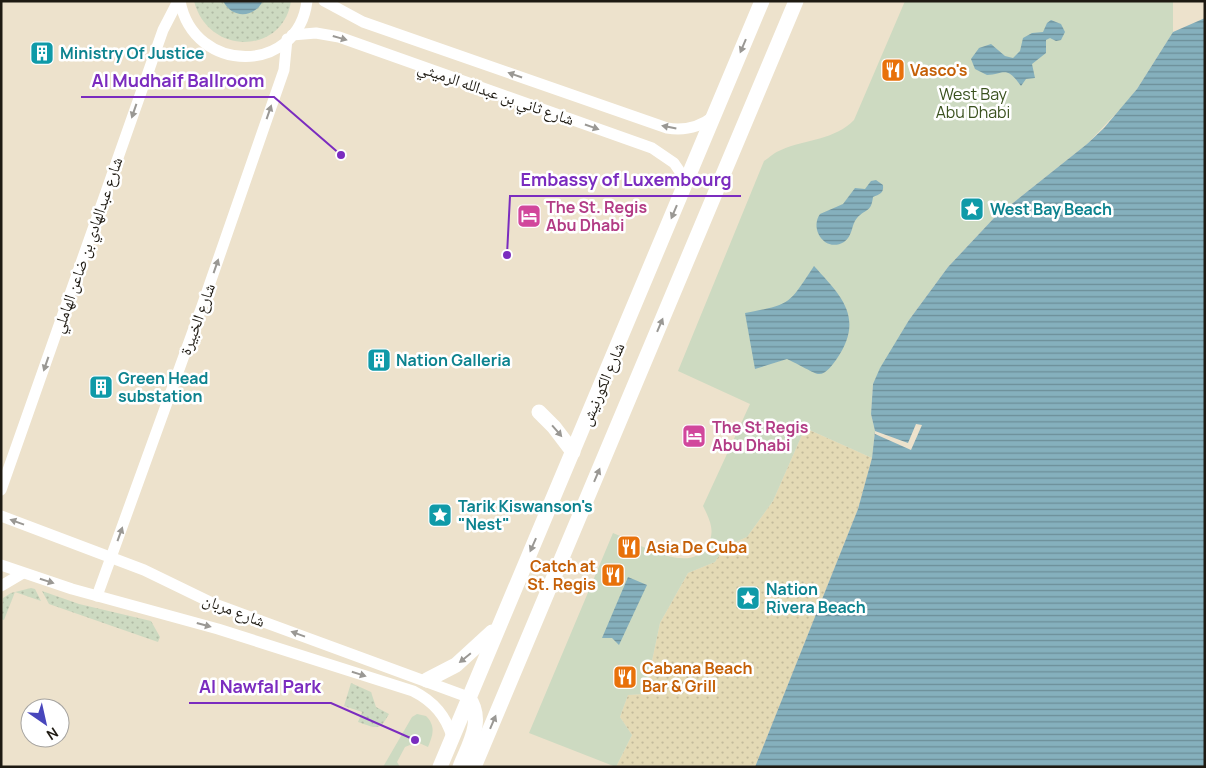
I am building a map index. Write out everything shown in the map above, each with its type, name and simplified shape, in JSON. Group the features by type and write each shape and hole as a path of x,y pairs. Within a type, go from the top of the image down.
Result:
{"main road":[{"name":"شارع الكورنيش","path":"440,767 762,1"},
{"name":"شارع الكورنيش","path":"474,767 796,1"},
{"path":"538,412 561,435 574,452"},
{"path":"426,680 456,665 497,628"},
{"path":"460,767 477,721 475,707 468,697"}],"street":[{"path":"179,1 192,32 210,48 238,57 256,56 278,47 290,37 303,17 307,1"},
{"name":"شارع عبدالهادي بن ضاعن الهاملي","path":"1,490 160,38 179,1"},
{"name":"شارع ثاني بن عبدالله الرميثي","path":"324,1 363,22 667,128 688,128 702,124 714,116"},
{"name":"شارع ثاني بن عبدالله الرميثي","path":"290,37 316,33 339,37 652,148 674,163 687,182"},
{"name":"شارع الخبيرة","path":"97,596 284,70 290,37"},
{"name":"شارع مربان","path":"1,516 112,558 212,603 468,697"},
{"name":"شارع مربان","path":"1,565 97,596 218,629 413,691 437,707 447,722 452,737"},
{"path":"1,586 23,573"}],"green space":[{"path":"194,1 291,1 285,19 274,32 260,39 245,42 229,39 214,32 202,19"},
{"name":"West Bay Abu Dhabi","path":"905,1 1173,1 1173,32 1137,89 1125,104 1087,144 994,218 948,267 909,320 873,384 871,414 875,431 872,458 805,428 773,501 747,537 724,547 715,562 688,573 660,623 645,694 628,695 620,717 632,735 616,767 529,733 613,533 649,549 676,558 688,558 699,554 710,541 711,526 703,506 750,404 678,371 764,161 775,153 791,146 838,132 854,120"},
{"path":"31,588 35,589 41,601 15,592"},
{"path":"42,591 79,604 151,621 160,637 158,642 49,604"},
{"path":"15,592 4,620 1,619 3,598"},
{"path":"351,683 371,692 376,707 389,714 380,726 373,727 358,722 362,712 344,706"},
{"path":"417,714 426,716 431,723 432,735 428,747 417,742 405,747 397,762 400,767 383,767 412,717"}],"sand":[{"name":"Nation Rivera Beach","path":"805,428 872,458 858,509 755,767 616,767 632,735 620,717 628,695 645,694 660,623 688,573 715,562 724,547 747,537 773,501"}],"water":[{"path":"223,1 263,1 254,11 243,14 232,11"},
{"path":"1205,18 1205,767 755,767 858,509 872,458 875,431 871,414 873,384 880,368 909,320 948,267 994,218 1087,144 1104,128 1137,89 1173,32"},
{"path":"1051,20 1061,24 1065,32 1061,40 1056,41 1050,38 1046,40 1046,53 1032,64 1035,78 1026,79 1021,86 1008,73 987,75 975,69 971,59 979,48 991,44 1005,56 1013,58 1020,51 1023,38 1032,33 1043,32 1047,23"},
{"path":"876,180 883,185 883,190 873,197 869,208 857,218 847,240 837,245 831,245 821,238 817,227 817,220 820,214 843,204 855,188 865,189 871,181"},
{"path":"814,266 841,298 846,309 849,320 849,332 845,345 831,367 821,374 787,359 755,369 745,313 772,307 787,301 799,289"},
{"path":"628,577 647,585 619,645 612,638 602,638"}],"pier":[{"path":"916,424 922,425 911,450 875,434 875,431 908,443"}],"place":[{"name":"Ministry Of Justice","path":"42,53"},
{"name":"Vasco's","path":"893,70"},
{"name":"Al Mudhaif Ballroom","path":"341,155"},
{"name":"West Bay Beach","path":"972,209"},
{"name":"The St. Regis Abu Dhabi","path":"529,216"},
{"name":"Embassy of Luxembourg","path":"507,255"},
{"name":"Nation Galleria","path":"379,360"},
{"name":"Green Head substation","path":"101,387"},
{"name":"The St Regis Abu Dhabi","path":"694,436"},
{"name":"Tarik Kiswanson's \"Nest\"","path":"440,515"},
{"name":"Asia De Cuba","path":"629,547"},
{"name":"Catch at St. Regis","path":"613,575"},
{"name":"Nation Rivera Beach","path":"748,598"},
{"name":"Cabana Beach Bar & Grill","path":"625,677"},
{"name":"Al Nawfal Park","path":"415,740"}]}
